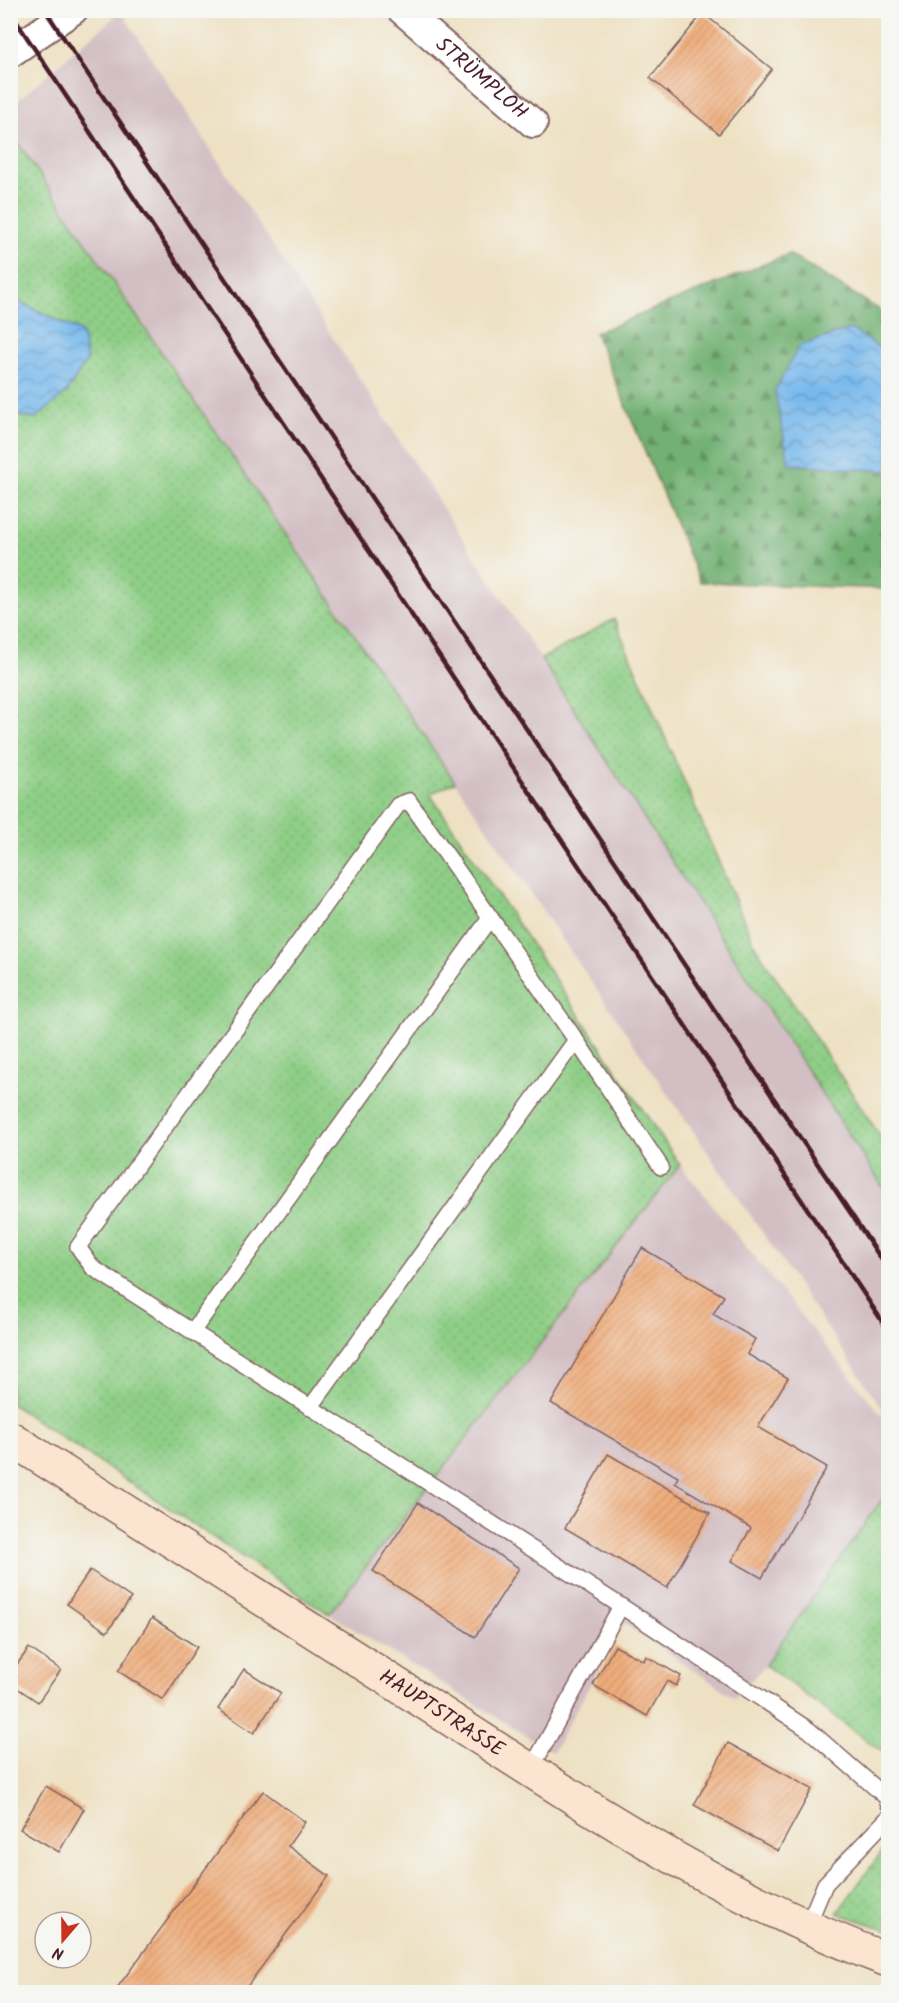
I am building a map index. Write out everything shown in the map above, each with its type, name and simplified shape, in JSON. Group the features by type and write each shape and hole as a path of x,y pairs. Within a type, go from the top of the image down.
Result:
{"main road":[{"name":"HAUPTSTRASSE","path":"10,1438 640,1839 807,1927 888,1960"}],"street":[{"path":"10,53 73,10"},
{"name":"STRÜMPLOH","path":"402,10 533,123"}],"lane":[{"path":"661,1167 576,1040 409,801 398,805 78,1247 93,1269 621,1606 809,1730 886,1797 888,1803"},
{"path":"192,1332 490,918"},
{"path":"310,1407 576,1040"},
{"path":"530,1771 621,1606"},
{"path":"807,1927 825,1884 888,1818"}],"shaded area":[{"path":"121,11 888,1195 888,1417 11,131 10,107"},
{"path":"680,1165 888,1423 888,1491 765,1665 735,1698 624,1623 553,1752 329,1614"}],"green space":[{"path":"10,131 455,782 430,794 680,1165 329,1614 11,1404 11,414 35,419 82,332 11,298"},
{"path":"789,254 888,315 888,354 851,329 799,346 789,464 888,471 888,589 700,582 595,333"},
{"path":"614,619 755,946 888,1148 888,1195 541,659"},
{"path":"888,1491 888,1756 765,1665"},
{"path":"888,1843 888,1930 837,1913"}],"water":[{"path":"11,298 82,332 87,360 67,392 35,419 11,414"},
{"path":"851,329 888,354 888,471 789,464 775,391 799,346"}],"building":[{"path":"703,13 772,69 719,134 650,78"},
{"path":"642,1248 724,1296 713,1314 755,1339 747,1354 788,1378 758,1427 827,1467 762,1578 732,1561 751,1528 675,1483 678,1477 551,1403"},
{"path":"608,1454 710,1513 667,1588 565,1528"},
{"path":"418,1503 519,1568 475,1637 373,1571"},
{"path":"90,1570 131,1598 107,1632 67,1604"},
{"path":"152,1618 197,1647 163,1700 118,1671"},
{"path":"615,1646 644,1661 646,1656 681,1676 676,1686 667,1681 647,1716 593,1685"},
{"path":"29,1648 61,1670 38,1702 10,1683 10,1674"},
{"path":"244,1669 281,1693 254,1733 218,1709"},
{"path":"728,1743 812,1789 778,1851 694,1805"},
{"path":"46,1786 84,1809 59,1852 20,1829"},
{"path":"263,1791 305,1822 288,1846 329,1876 243,1992 114,1992"}],"railway":[{"path":"45,10 888,1269"},
{"path":"10,12 888,1330"}]}
